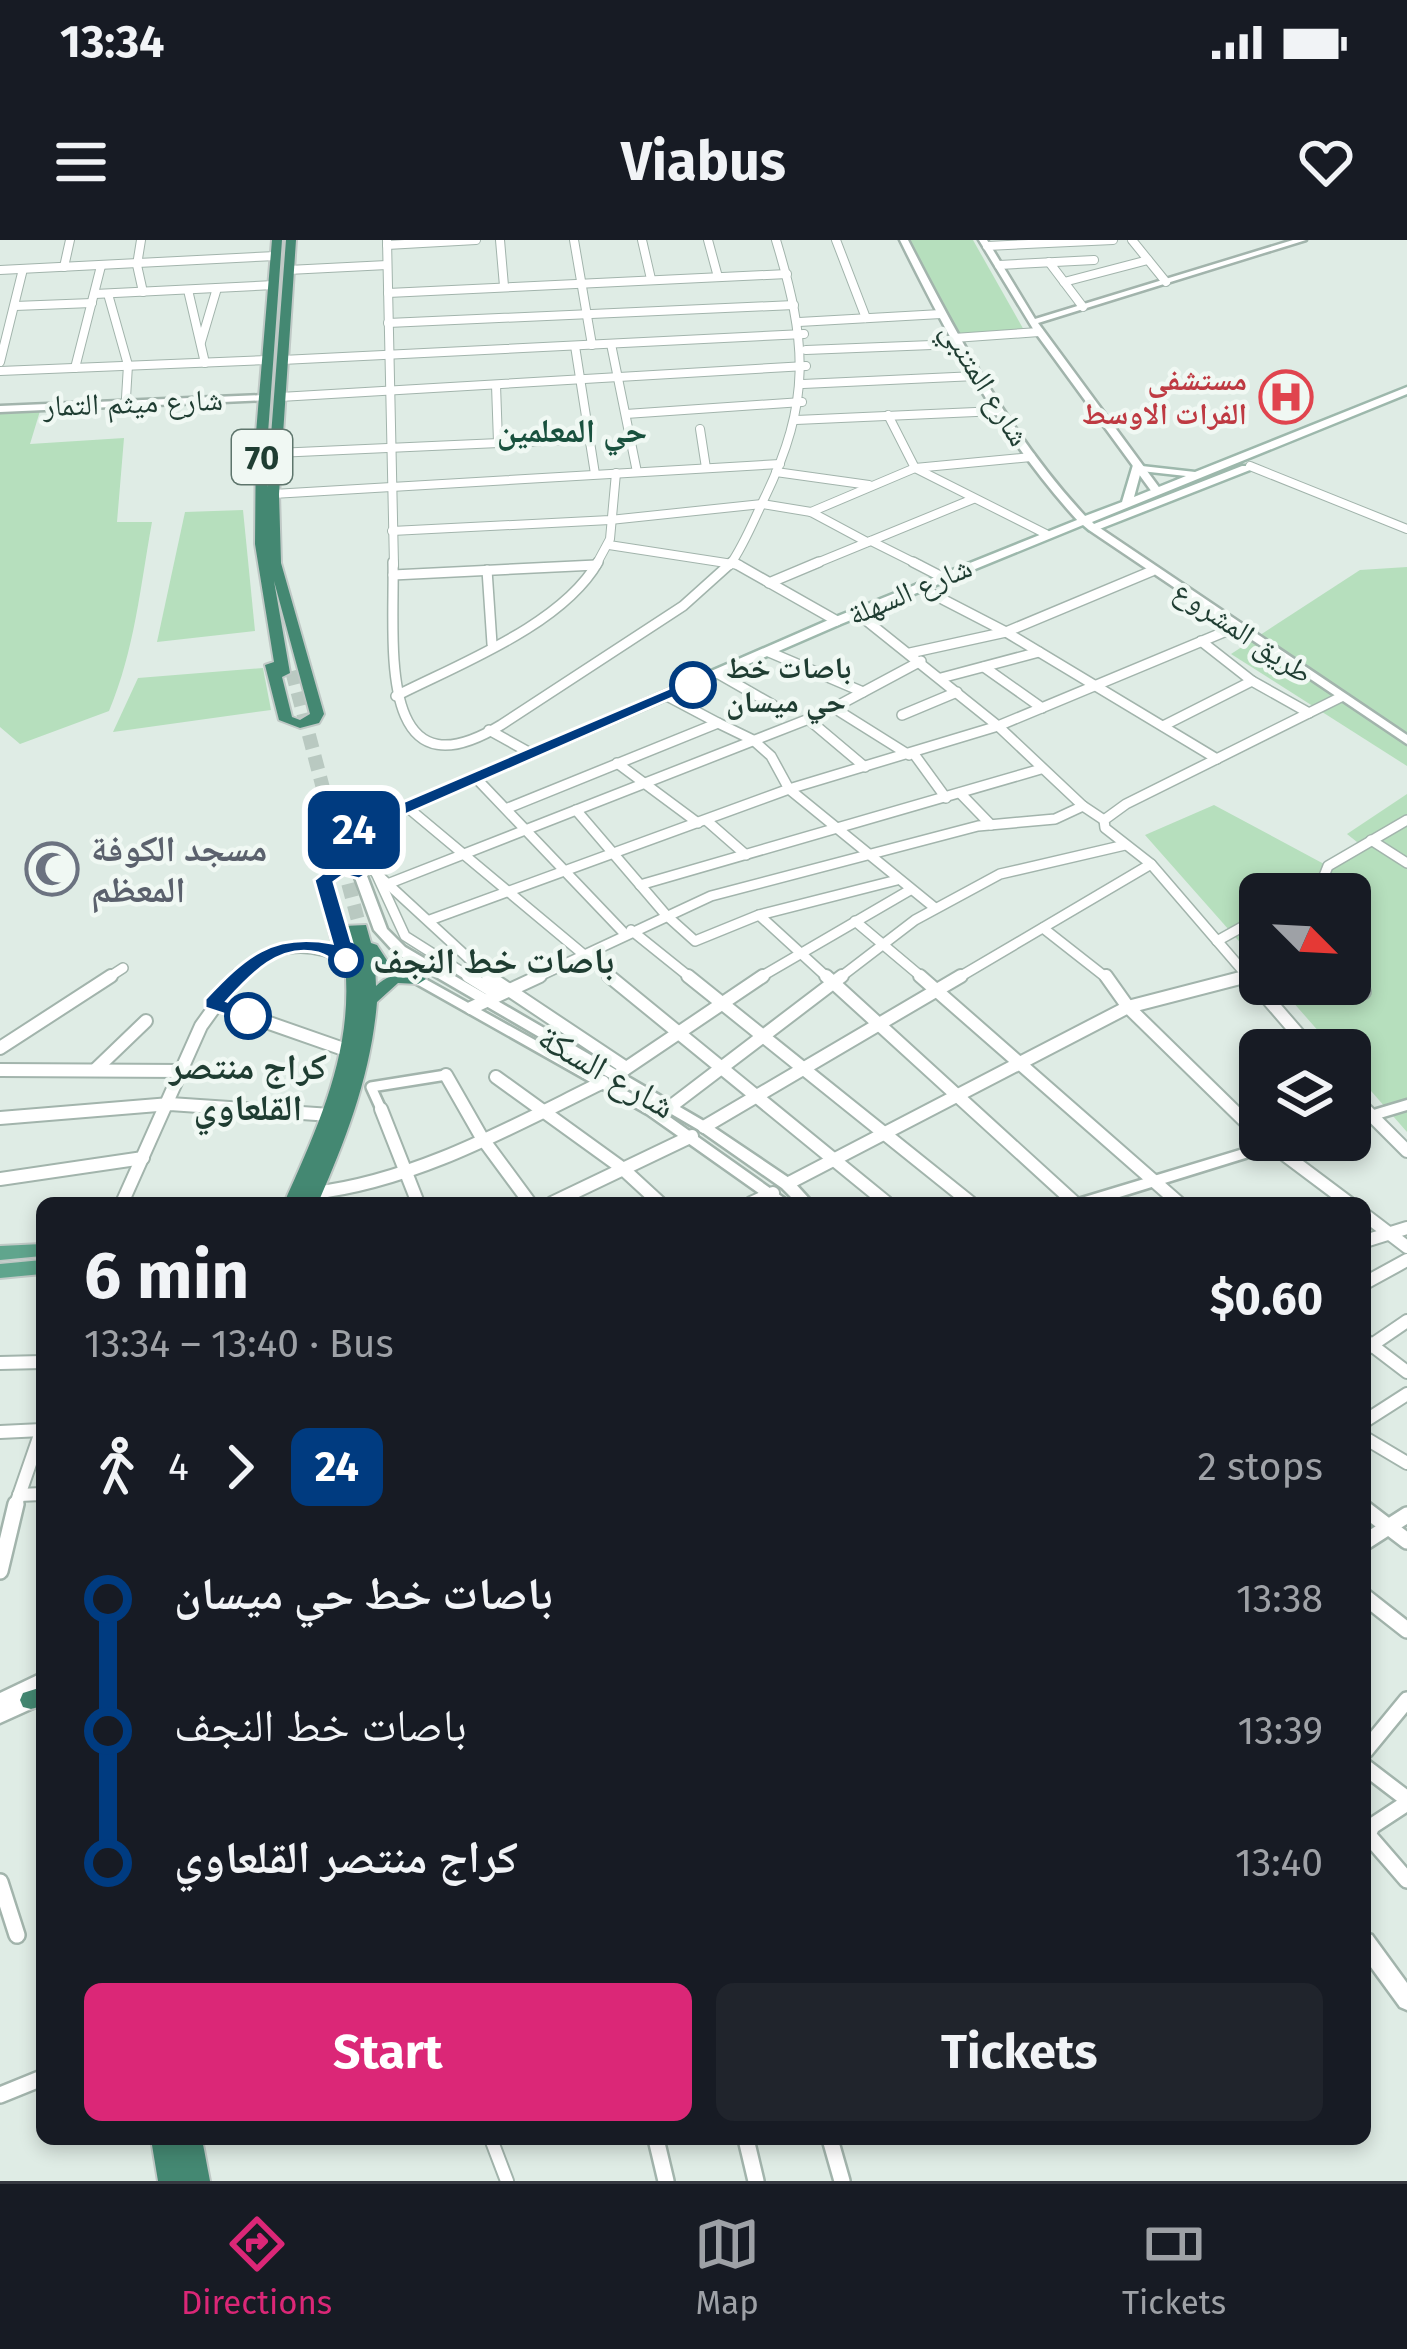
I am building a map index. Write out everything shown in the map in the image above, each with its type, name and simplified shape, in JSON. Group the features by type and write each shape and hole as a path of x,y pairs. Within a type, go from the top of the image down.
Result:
{"highway":[{"name":"70","path":"283,246 288,270 262,433 268,562 287,672"},
{"name":"70","path":"268,562 280,397 274,285 283,246"},
{"path":"265,418 279,425"},
{"path":"262,433 279,425"},
{"path":"268,562 283,579 317,714 308,722 294,724 285,715 258,589 268,562"},
{"path":"357,1020 324,880 341,868 367,872"},
{"path":"357,930 380,965 419,972"},
{"path":"311,1197 360,1076 372,998 357,930"},
{"path":"296,1197 352,1052 357,1020 357,930"},
{"path":"372,998 394,978 419,972"},
{"path":"165,2145 171,2181"},
{"path":"190,2145 197,2181"}],"main road":[{"name":"شارع السهلة","path":"1087,524 1127,501 1407,390"},
{"name":"شارع السهلة","path":"351,831 1046,534 1250,466 1407,402"},
{"path":"1127,501 1137,467 1203,471"},
{"path":"0,1253 36,1250"},
{"path":"0,1271 36,1268"}],"street":[{"path":"64,267 70,240"},
{"path":"141,240 136,265 143,292"},
{"path":"476,240 387,242 396,696 411,729 436,746 458,748 695,597 731,561 762,504 802,402 804,334 776,240"},
{"path":"500,240 504,286"},
{"path":"574,240 592,345"},
{"path":"642,240 651,279"},
{"path":"708,240 718,277"},
{"path":"836,240 866,317"},
{"name":"شارع المتنبي","path":"904,240 998,411 1087,524"},
{"path":"985,243 1113,240"},
{"path":"1132,240 1166,282"},
{"path":"806,350 956,341 1036,327 1083,307 1302,240"},
{"path":"1083,242 1102,272"},
{"path":"985,243 1036,327 1156,490"},
{"path":"0,270 136,265 283,246"},
{"path":"999,265 1094,260"},
{"path":"1064,282 1148,260"},
{"path":"1049,262 1083,307"},
{"path":"288,270 387,265"},
{"path":"76,368 101,266"},
{"path":"0,362 22,269"},
{"path":"388,293 787,274"},
{"path":"15,306 94,299 108,293 274,285"},
{"path":"201,343 217,288"},
{"path":"188,290 206,363"},
{"path":"108,293 128,365 126,398"},
{"path":"388,323 794,305"},
{"path":"800,322 941,314"},
{"path":"0,371 804,334"},
{"path":"611,344 637,472"},
{"path":"575,346 595,474"},
{"path":"280,397 806,366"},
{"path":"803,384 976,376"},
{"path":"496,386 498,442"},
{"name":"شارع ميثم التمار","path":"30,405 265,395"},
{"name":"شارع ميثم التمار","path":"0,406 265,395"},
{"path":"626,414 802,402"},
{"path":"796,420 998,411"},
{"path":"888,415 915,468 1046,534"},
{"path":"700,429 706,468"},
{"path":"276,453 590,439"},
{"path":"811,512 915,468 1031,457"},
{"path":"1250,466 1407,529"},
{"path":"273,494 706,468 778,468 871,485"},
{"path":"396,696 549,610 596,565 609,544 616,473"},
{"path":"770,583 973,499"},
{"path":"392,531 610,520 762,504 811,512 942,577"},
{"name":"طريق المشروع","path":"1087,524 1407,740"},
{"path":"609,544 731,561 837,621"},
{"path":"393,574 596,565"},
{"path":"487,570 492,644"},
{"path":"910,652 1006,632 1152,571"},
{"path":"919,587 1006,632 1217,759"},
{"path":"857,613 921,661 1104,820 1105,828 1151,864 1239,966"},
{"path":"430,920 789,789 998,727 1236,627"},
{"path":"1202,641 1252,681 1309,713"},
{"path":"770,652 863,692"},
{"path":"941,678 1039,652"},
{"path":"390,884 808,719 921,661"},
{"path":"984,667 1042,708"},
{"path":"719,674 773,705"},
{"path":"1162,726 1252,681"},
{"path":"902,715 957,692"},
{"path":"667,696 753,740 771,756 789,789 935,908"},
{"path":"1104,820 1341,698"},
{"path":"833,708 912,754 946,798"},
{"path":"808,719 865,767"},
{"path":"508,808 718,723"},
{"path":"489,730 532,754"},
{"path":"616,764 746,855"},
{"path":"640,885 1041,769"},
{"path":"475,778 628,932 723,999 963,1197"},
{"path":"960,794 992,825"},
{"path":"489,999 711,896 866,853 992,825 1055,819 1083,806"},
{"path":"407,807 579,955 722,1064 753,1097 880,1197"},
{"path":"576,810 665,915 695,941 759,915 897,880"},
{"path":"1325,873 1328,866 1407,820"},
{"path":"351,831 347,838 352,850 405,936 489,999 615,1075"},
{"path":"1371,840 1407,863"},
{"path":"670,1106 880,942 935,908 1000,874 1125,844"},
{"path":"564,1197 698,1131 1151,864"},
{"path":"367,872 390,884 430,920 489,999"},
{"name":"شارع السكة","path":"367,872 381,930 419,972 489,999 670,1106 698,1131"},
{"path":"315,1197 482,1138 615,1075 676,1028 910,890"},
{"path":"759,915 1072,1197"},
{"path":"855,922 1023,1062 1172,1197"},
{"path":"1042,928 1103,972 1129,1007 1239,1115"},
{"path":"1217,940 1239,928"},
{"path":"125,1197 212,1003 252,961 272,952 315,945 346,960"},
{"path":"0,1048 123,968"},
{"path":"781,1193 834,1159 1129,1007 1239,978"},
{"path":"212,1003 352,1052"},
{"path":"1273,1005 1294,1029"},
{"path":"95,1070 146,1021"},
{"path":"0,1070 183,1071"},
{"path":"415,1197 371,1088 446,1075 482,1138 526,1197"},
{"name":"شارع السكة","path":"615,1075 781,1193"},
{"path":"496,1077 622,1168 653,1197"},
{"path":"0,1118 170,1105 331,1115"},
{"path":"1371,1115 1407,1106"},
{"path":"1371,1118 1407,1151"},
{"path":"1101,1197 1239,1150"},
{"path":"0,1179 143,1158"},
{"path":"1293,1161 1340,1197"},
{"path":"1371,1219 1407,1246"},
{"path":"1371,1239 1407,1228"},
{"path":"1371,1280 1407,1260"},
{"path":"1371,1343 1407,1322"},
{"path":"1371,1348 1407,1372"},
{"path":"0,1364 36,1362"},
{"path":"1371,1417 1407,1394"},
{"path":"0,1432 36,1429"},
{"path":"1371,1442 1407,1463"},
{"path":"0,1571 11,1505 36,1444"},
{"path":"1371,1514 1407,1541"},
{"path":"1371,1538 1407,1515"},
{"path":"1371,1603 1407,1630"},
{"path":"0,1702 36,1694"},
{"path":"0,1715 36,1695"},
{"path":"1371,1744 1407,1700"},
{"path":"1371,1772 1407,1801 1371,1829"},
{"path":"1371,1837 1407,1880"},
{"path":"0,1882 4,1910 17,1936"},
{"path":"1371,1950 1407,2000"},
{"path":"0,2095 36,2080"},
{"path":"493,2145 507,2181"},
{"path":"657,2145 666,2181"},
{"path":"747,2145 756,2181"},
{"path":"832,2145 842,2181"}],"green space":[{"path":"910,240 973,240 1025,332 960,335"},
{"path":"40,411 30,444 124,438 117,522 152,522 131,641 109,711 20,744 0,727 0,413"},
{"path":"243,510 255,631 157,642 185,512"},
{"path":"1407,567 1407,766 1231,654 1360,570"},
{"path":"263,668 271,710 113,732 138,678"},
{"path":"1407,794 1407,1132 1371,1091 1371,1029 1317,1029 1295,1005 1371,1005 1371,873 1239,873 1239,941 1145,835 1214,805 1324,864 1362,846 1347,834"}],"tunnel":[{"path":"292,671 360,928"}],"bus line":[{"name":"24","path":"248,1016 212,1003 252,961 299,944 329,949 346,960 324,880 341,868 359,873 347,838 351,831 693,685"}],"place":[{"name":"مستشفى الفرات الاوسط","path":"1286,397"},
{"name":"باصات خط حي ميسان","path":"693,685"},
{"name":"مسجد الكوفة المعظم","path":"52,869"},
{"name":"باصات خط النجف","path":"346,960"},
{"name":"كراج منتصر القلعاوي","path":"248,1016"}],"district":[{"name":"حي المعلمين","path":"572,430"}]}
